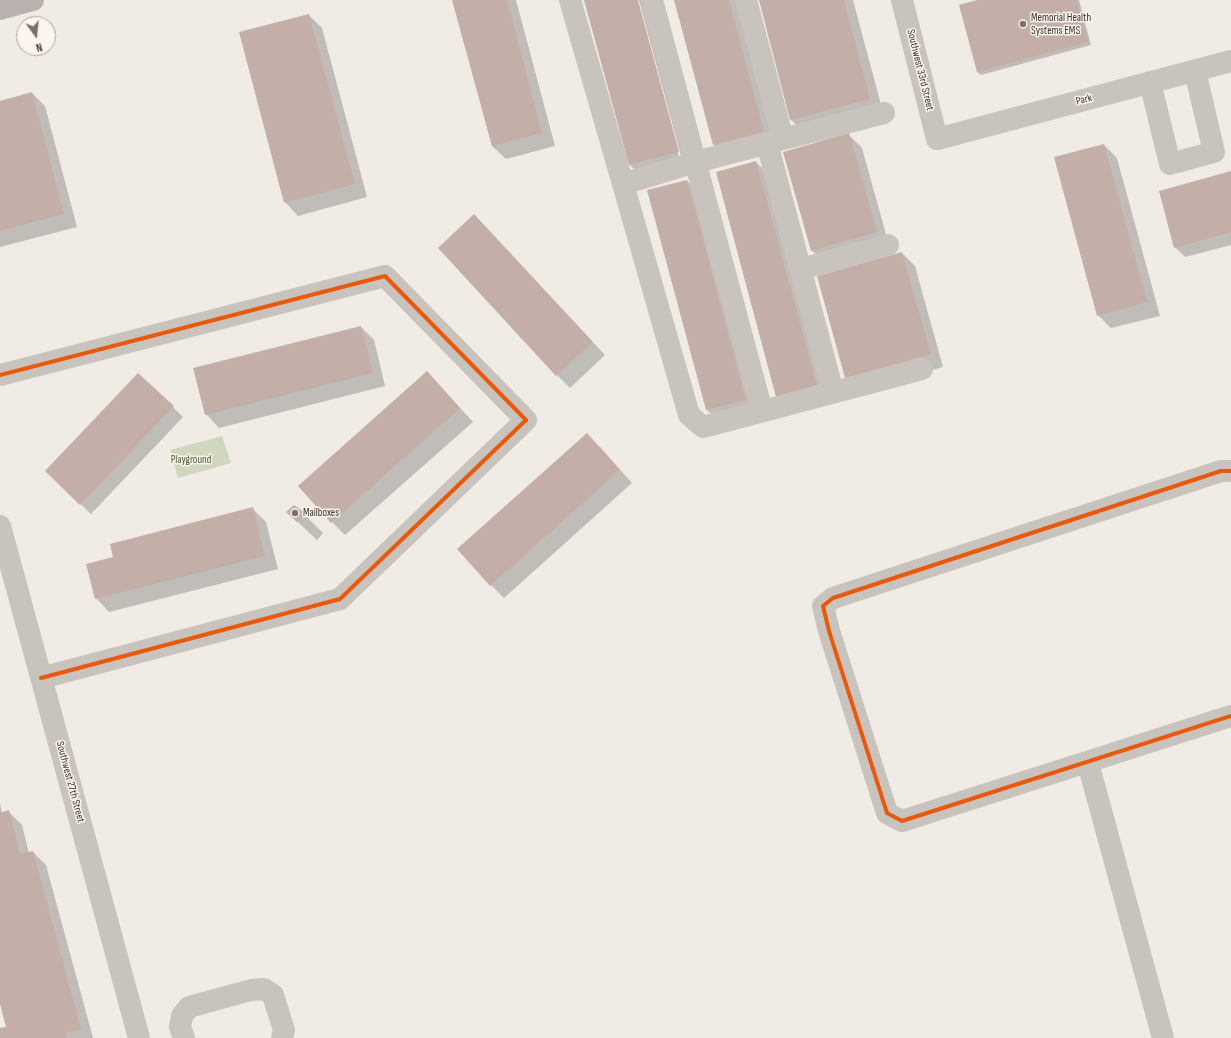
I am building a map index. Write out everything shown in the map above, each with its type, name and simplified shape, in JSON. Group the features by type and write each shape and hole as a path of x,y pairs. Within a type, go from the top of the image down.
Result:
{"main road":[{"path":"0,9 33,0"}],"street":[{"path":"570,0 689,415 703,427 922,369"},
{"path":"652,0 762,412"},
{"path":"746,0 801,269 833,392"},
{"name":"Southwest 33rd Street","path":"902,0 937,139"},
{"name":"Park","path":"937,139 1231,61"},
{"path":"1150,82 1170,164 1214,152 1195,71"},
{"path":"623,184 696,162 884,113"},
{"path":"801,269 888,245"},
{"path":"0,375 385,276 526,420 340,599 41,678"},
{"path":"1231,471 1222,471 833,598 823,606 828,631 887,813 902,821 1088,763 1231,716"},
{"name":"Southwest 27th Street","path":"0,526 139,1038"},
{"path":"1088,763 1163,1038"},
{"path":"184,1038 180,1027 182,1016 189,1007 251,990 264,989 273,994 284,1030 282,1038"}],"green space":[{"name":"Playground","path":"222,436 231,463 178,478 170,450"}],"building":[{"path":"452,0 507,0 542,133 492,146"},
{"path":"584,0 638,0 679,152 629,165"},
{"path":"674,0 729,0 764,132 713,145"},
{"path":"759,0 844,0 870,99 790,120"},
{"name":"Memorial Health Systems EMS","path":"977,0 1077,0 1088,42 977,72 959,5"},
{"path":"309,14 355,184 284,203 239,32"},
{"path":"32,92 64,214 0,231 0,101"},
{"path":"849,133 877,232 811,251 783,152"},
{"path":"1104,144 1147,302 1097,316 1054,157"},
{"path":"756,161 817,386 776,397 716,172"},
{"path":"1231,171 1231,232 1174,248 1159,191"},
{"path":"687,180 746,400 706,410 647,190"},
{"path":"474,214 593,342 556,376 438,248"},
{"path":"902,252 931,354 845,378 817,276"},
{"path":"361,326 373,373 205,415 193,368"},
{"path":"427,371 460,408 331,523 298,486"},
{"path":"138,373 174,406 80,505 45,471"},
{"path":"587,433 620,470 490,586 457,549"},
{"name":"Mailboxes","path":"294,505 305,513 297,522 286,512"},
{"path":"253,507 265,556 95,599 86,564 113,557 110,544"},
{"path":"9,810 20,854 33,851 81,1029 65,1033 67,1038 0,1038 0,1028 6,1027 0,1004 0,813"}],"cycle path":[{"path":"0,375 385,276 526,420 340,599 41,678"},
{"path":"1231,471 1221,471 833,598 823,606 829,631 887,813 902,821 1231,716"}],"place":[{"name":"Memorial Health Systems EMS","path":"1023,24"},
{"name":"Mailboxes","path":"295,513"}]}
